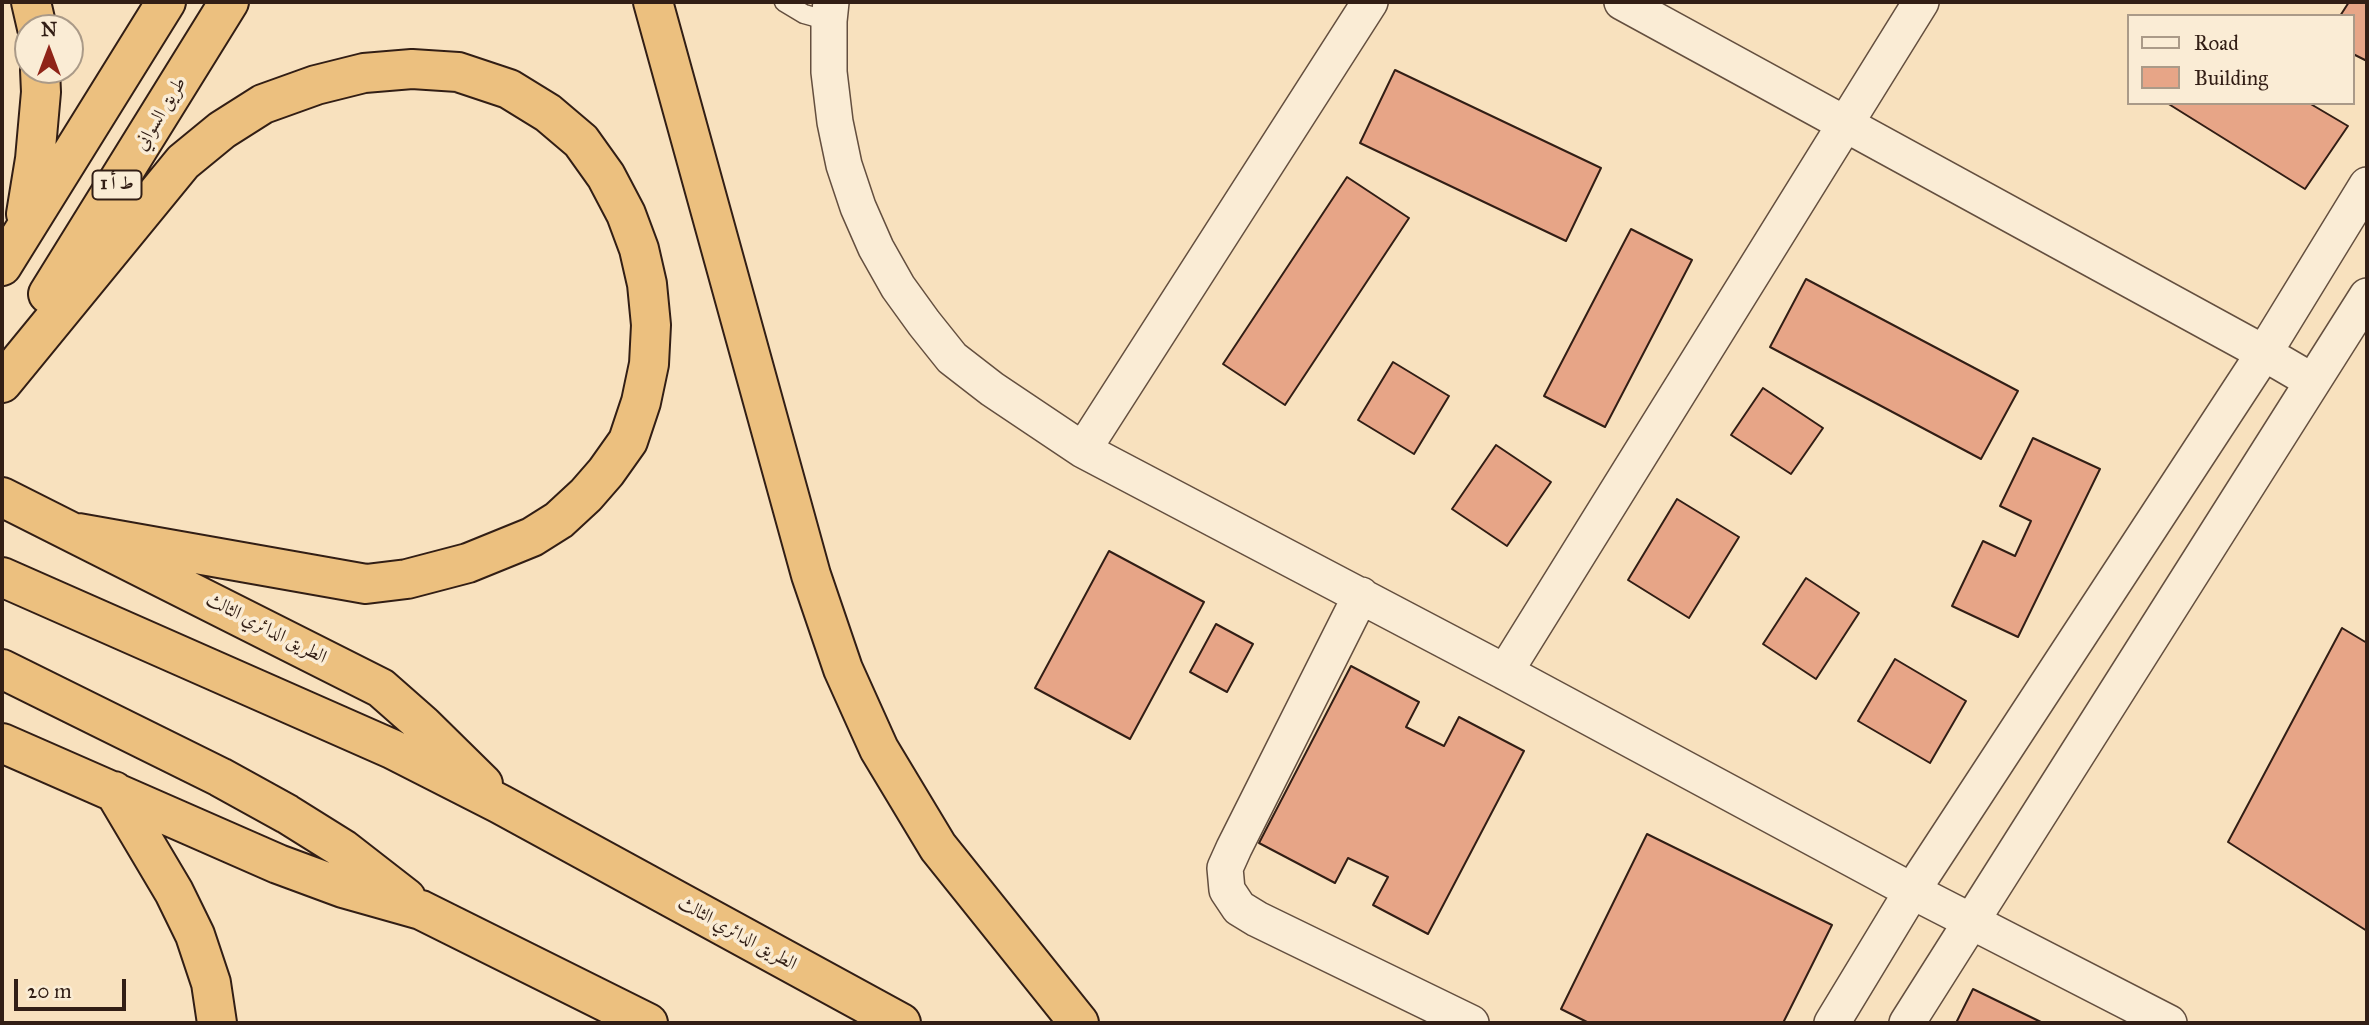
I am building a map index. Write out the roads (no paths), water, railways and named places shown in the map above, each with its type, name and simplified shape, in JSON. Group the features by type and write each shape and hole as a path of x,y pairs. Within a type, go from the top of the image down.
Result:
{"highway":[{"name":"ط أ 1","path":"2,266 166,2"},
{"name":"طريق السواني","path":"2,367 229,2"},
{"path":"653,2 811,575 843,669 879,750 938,847 1079,1023"},
{"path":"2,383 183,162 222,130 263,104 316,85 363,73 412,69 458,72 509,89 548,113 581,141 606,176 626,214 639,249 647,284 651,325 649,364 641,402 628,441 606,472 559,520 532,537 468,563 407,579 366,584 78,533"},
{"path":"23,232 35,159 41,84"},
{"name":"الطريق الدائري الثالث","path":"2,496 381,688 463,763 500,804"},
{"name":"الطريق الدائري الثالث","path":"2,577 392,750 500,804 901,1023"},
{"path":"2,669 220,777 287,814 343,849 421,910"},
{"path":"2,743 278,864 343,888 421,910 648,1023"},
{"path":"114,791 174,892 195,935 211,983 217,1023"}],"street":[{"path":"1083,450 1370,2"},
{"path":"1622,2 2312,381"},
{"path":"1505,672 1921,2"},
{"path":"830,11 829,72 835,122 844,165 858,207 876,248 923,323 952,358 992,389 1083,450 1505,672 1912,891 2169,1023"},
{"path":"1832,1023 1912,891 2264,353 2367,185"},
{"path":"1907,1023 2367,296"},
{"path":"1361,596 1230,858 1226,868 1227,890 1239,908 1258,919 1471,1023"}],"lane":[{"path":"784,2 804,14 830,11"}]}
